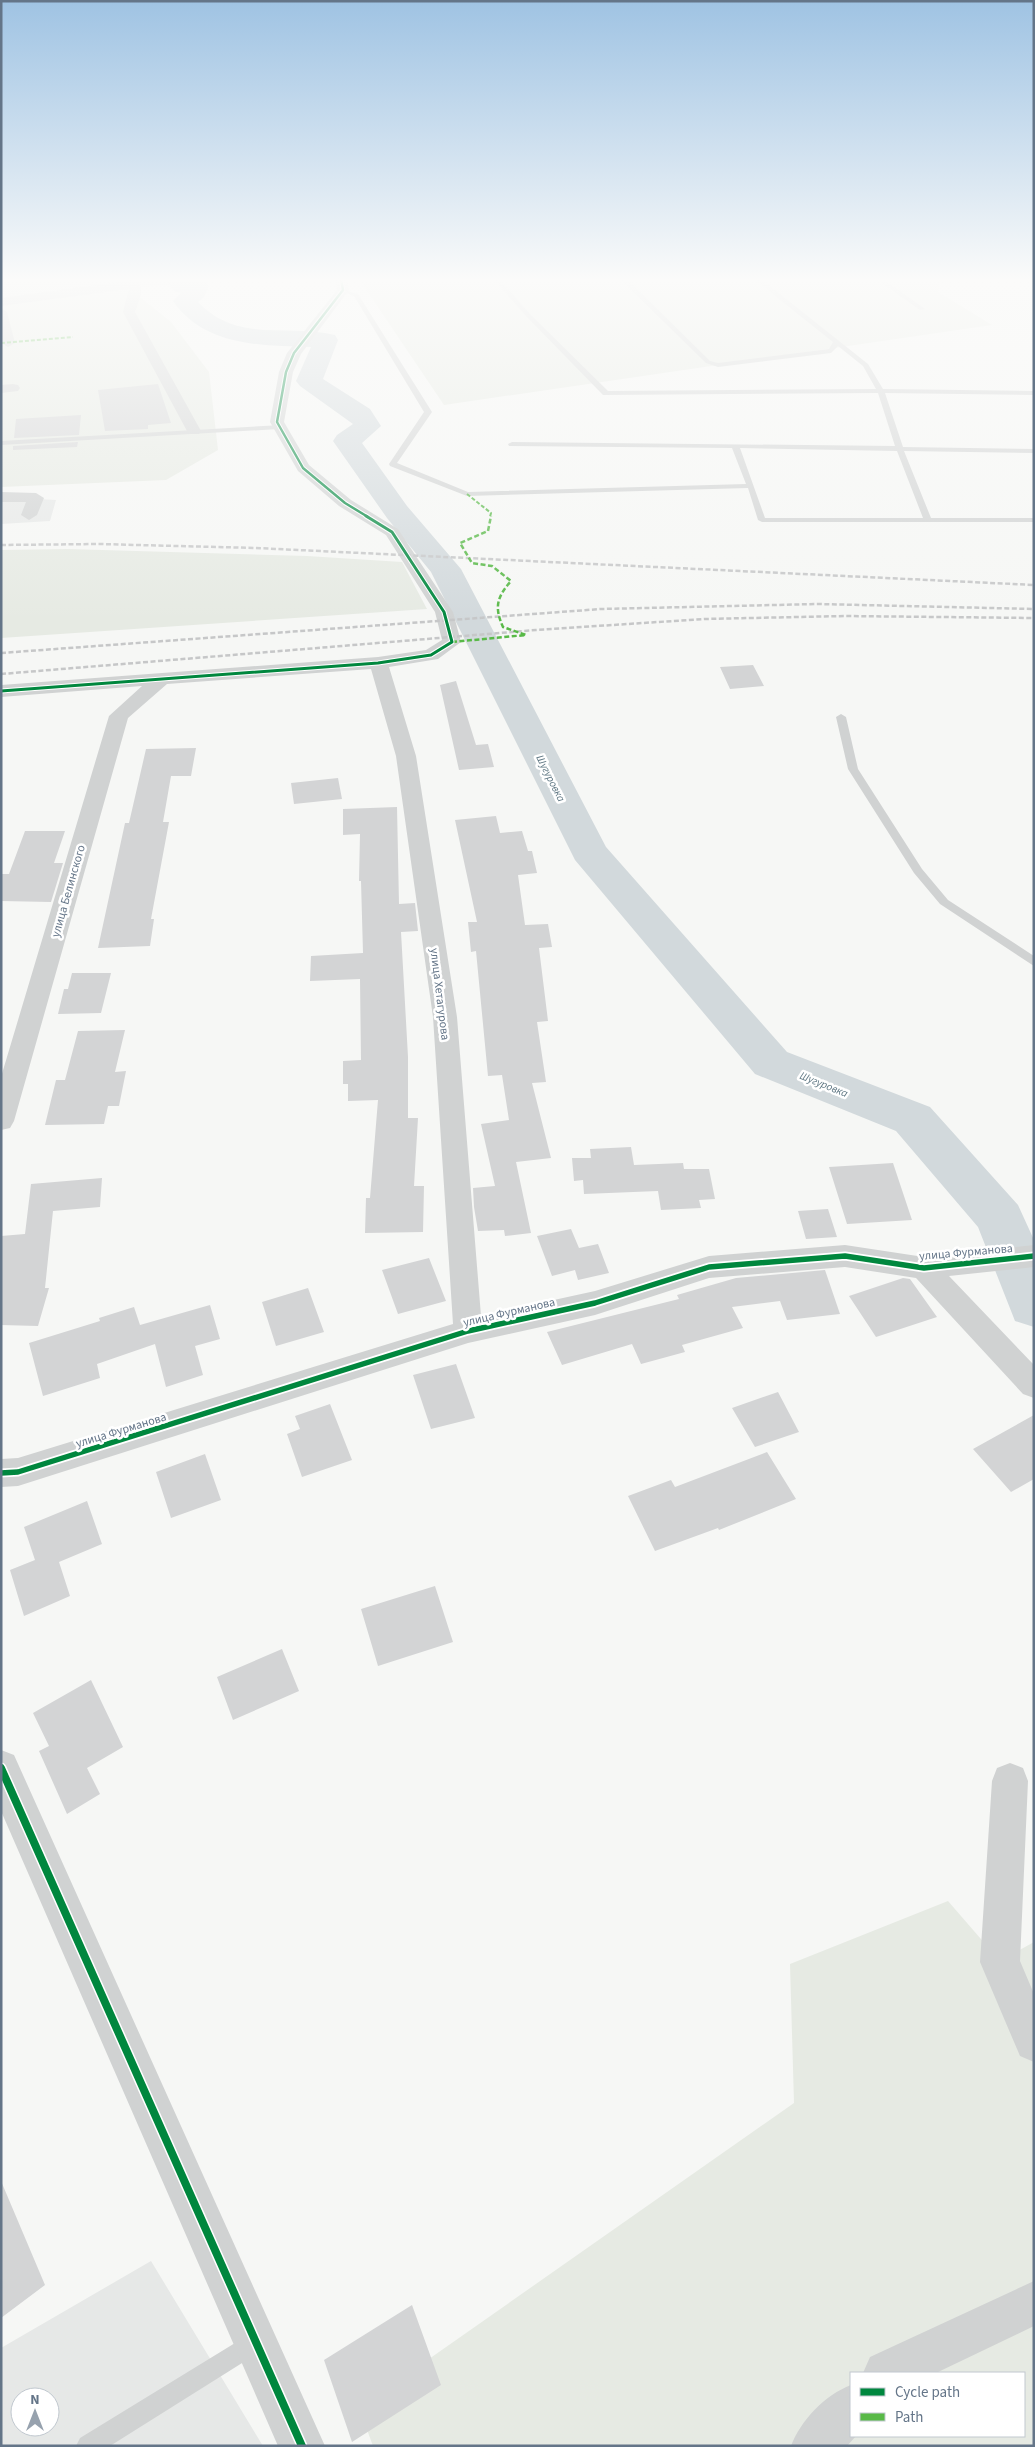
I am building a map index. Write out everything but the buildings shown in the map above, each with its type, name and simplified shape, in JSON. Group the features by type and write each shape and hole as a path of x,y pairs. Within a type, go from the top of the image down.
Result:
{"street":[{"path":"173,393 194,432"},
{"path":"1,691 378,663 431,655 452,642 444,612 392,532 345,503 303,468 276,422 282,393"},
{"path":"1,497 36,498 29,514"},
{"name":"улица Хетагурова","path":"378,663 406,756 445,1017 468,1331"},
{"name":"улица Белинского","path":"1,1121 119,716 162,679"},
{"name":"улица Фурманова","path":"1,1472 18,1472 468,1331 595,1303 709,1267 845,1256 924,1268 1034,1256"},
{"path":"924,1268 1034,1386"},
{"path":"1,1768 302,2446"},
{"path":"1010,1781 1000,1962 1034,2042"},
{"path":"888,2372 1034,2303"},
{"path":"814,2446 850,2409"}],"lane":[{"path":"416,393 428,412 393,464 467,494 751,486"},
{"path":"605,393 680,393"},
{"path":"882,393 900,450 928,520"},
{"path":"1,443 280,427"},
{"path":"512,444 1034,451"},
{"path":"735,446 762,520 1034,520"},
{"path":"841,717 853,769 918,871 944,902 1034,962"},
{"path":"88,2446 255,2342"}],"shaded area":[{"path":"1,393 211,393 218,450 166,480 1,487"},
{"path":"436,393 525,393 444,405"},
{"path":"1,497 56,500 50,521 1,524"},
{"path":"68,549 307,556 402,562 427,609 1,638 1,550"},
{"path":"948,1901 1000,1961 1034,1942 1034,2446 373,2446 359,2408 794,2103 790,1964"},
{"path":"151,2261 263,2446 1,2446 1,2348"}],"waterway":[{"name":"Шугуровка","path":"328,393 361,415 368,426 347,441 397,512 445,569 589,852 771,1063 913,1119 1000,1218 1034,1306"}],"railway":[{"path":"1,545 99,544 256,548 1034,585"},
{"path":"1,653 601,609 818,604 1034,609"},
{"path":"1,674 536,630 704,619 845,616 1034,618"}],"marked path":[{"path":"452,642 526,635 503,627 497,613 498,598 511,581 492,566 472,563 460,543 488,531 491,513 467,494"}],"cycle path":[{"path":"1,691 378,663 431,655 452,642 444,612 392,532 345,503 303,468 277,422 282,393"},
{"path":"1,1473 18,1472 468,1331 595,1303 709,1267 845,1256 924,1268 1034,1256"},
{"path":"1,1768 302,2446"}]}
